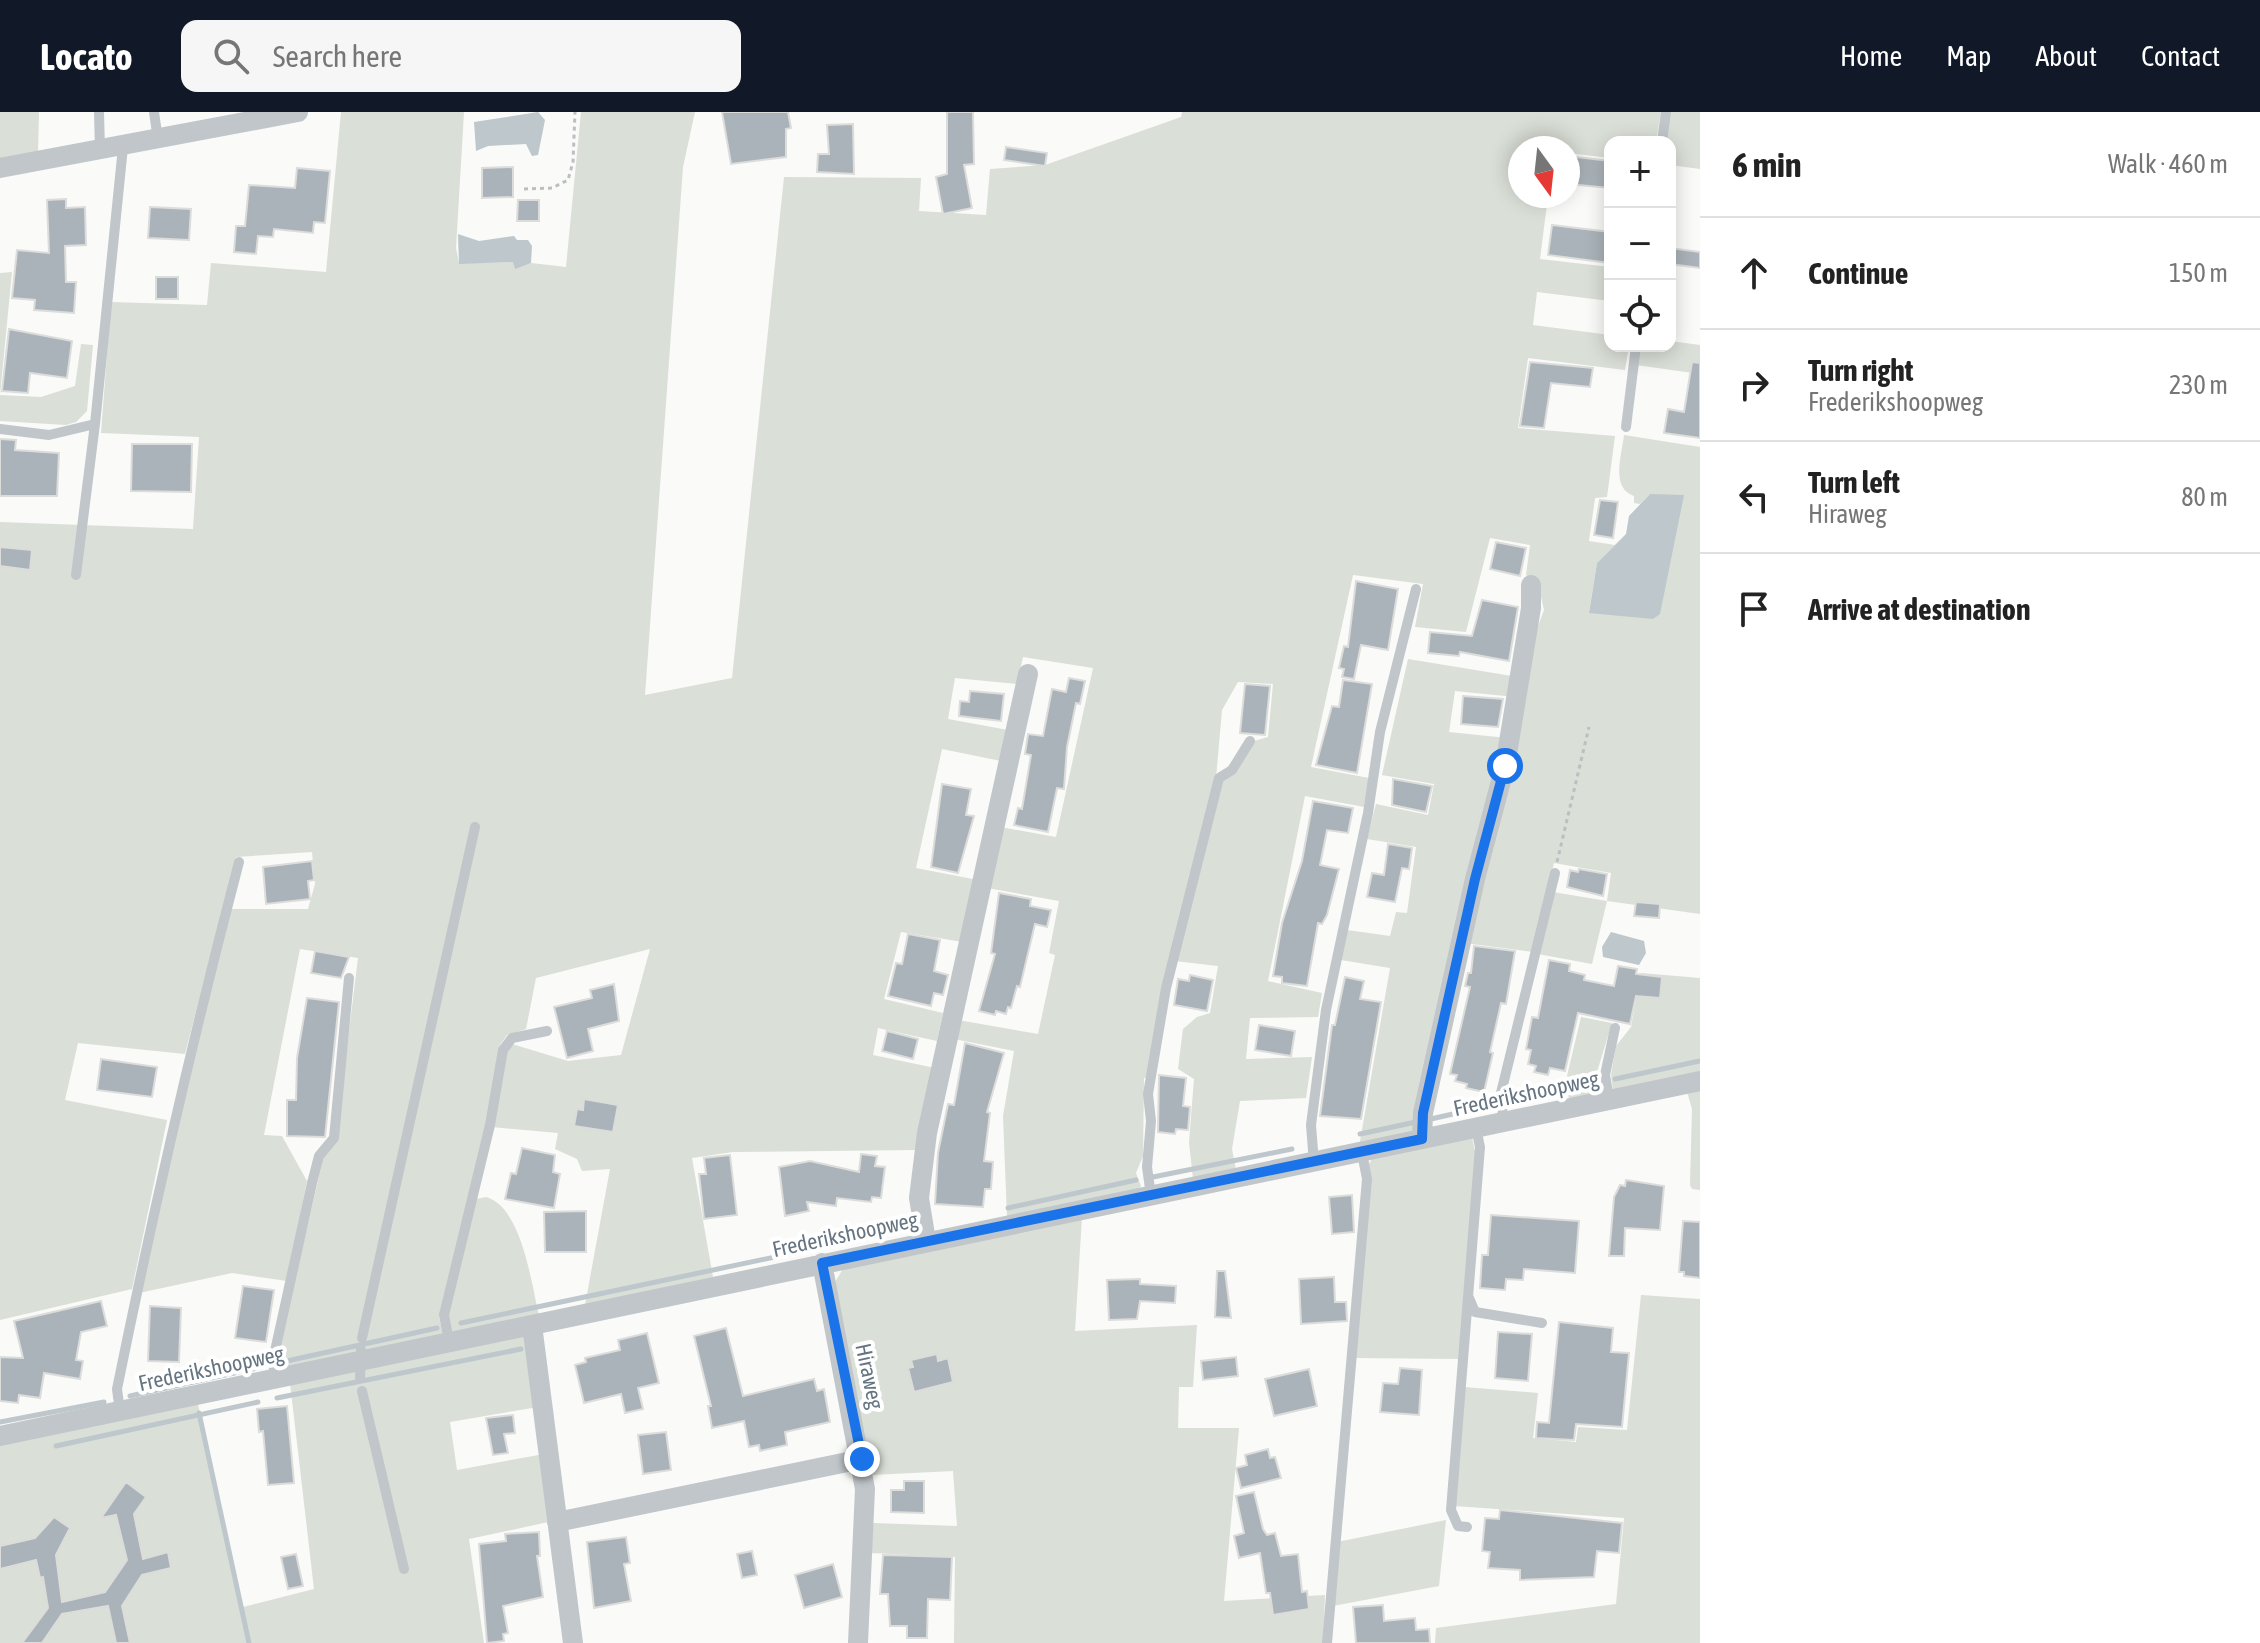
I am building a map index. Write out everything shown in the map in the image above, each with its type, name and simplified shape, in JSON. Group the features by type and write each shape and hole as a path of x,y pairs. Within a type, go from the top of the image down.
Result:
{"street":[{"path":"0,168 298,112"},
{"path":"1422,1139 1423,1113 1510,737 1531,608 1531,585"},
{"path":"926,1241 919,1198 927,1133 1028,674"},
{"name":"Frederikshoopweg","path":"0,1436 1700,1081"},
{"name":"Hiraweg","path":"822,1263 862,1459 865,1521 858,1643"},
{"path":"532,1325 573,1643"},
{"path":"557,1522 862,1459"}],"lane":[{"path":"99,112 100,151"},
{"path":"154,112 158,140"},
{"path":"1663,136 1666,112"},
{"path":"76,575 95,424 123,147"},
{"path":"1626,427 1635,352"},
{"path":"0,429 49,435 95,424"},
{"path":"1314,1163 1311,1125 1326,1010 1368,813 1380,732 1416,589"},
{"path":"1151,1196 1147,1167 1151,1121 1148,1094 1166,988 1219,778 1232,770 1250,741"},
{"path":"362,1338 475,827"},
{"path":"120,1412 117,1389 152,1218 186,1065 239,862"},
{"path":"1504,1121 1500,1097 1555,873"},
{"path":"275,1379 273,1360 312,1183 319,1156 334,1138 349,978"},
{"path":"1609,1099 1605,1075 1615,1028"},
{"path":"449,1342 444,1315 490,1125 503,1050 512,1038 547,1031"},
{"path":"1467,1527 1458,1526 1451,1510 1480,1147 1476,1128"},
{"path":"1327,1643 1367,1179 1362,1153"},
{"path":"1468,1296 1475,1312 1542,1323"},
{"path":"362,1391 404,1569"}],"path":[{"path":"524,189 552,188 568,180 573,162 575,112"},
{"path":"1555,873 1589,727"}],"shaded area":[{"path":"0,112 39,112 38,154 0,161"},
{"path":"341,112 464,112 456,248 459,263 514,262 515,268 531,263 566,267 581,112 695,112 683,167 645,695 732,678 784,177 921,178 919,211 986,215 990,169 1045,165 1181,117 1182,112 1661,112 1657,136 1604,136 1604,157 1580,154 1580,136 1508,136 1508,208 1546,208 1540,259 1604,266 1604,300 1537,292 1533,325 1604,334 1604,352 1628,352 1625,370 1528,358 1518,428 1615,436 1607,497 1595,498 1589,541 1615,545 1597,563 1589,612 1650,494 1640,504 1634,503 1634,496 1622,486 1619,470 1624,435 1700,447 1700,914 1607,901 1611,873 1554,863 1533,952 1464,943 1528,653 1544,610 1538,583 1526,575 1530,545 1490,538 1466,632 1415,627 1423,584 1353,575 1311,767 1369,778 1364,807 1305,796 1268,981 1322,993 1318,1017 1250,1018 1246,1059 1312,1057 1306,1098 1240,1101 1232,1149 1236,1170 1193,1179 1189,1142 1194,1079 1178,1069 1183,1029 1197,1017 1210,1013 1218,966 1175,961 1221,779 1254,741 1268,737 1273,684 1238,682 1222,710 1216,778 1149,1077 1144,1078 1143,1156 1136,1173 1141,1186 1138,1191 1007,1217 1003,1116 1014,1051 954,1039 958,1020 1038,1034 1055,955 1049,953 1059,901 987,888 1000,827 1056,837 1093,668 1023,657 1017,684 955,678 948,719 1008,730 1001,761 942,749 916,868 978,880 963,942 901,932 884,999 943,1013 937,1041 878,1028 873,1055 935,1068 915,1150 733,1152 692,1158 713,1277 585,1305 610,1169 582,1171 577,1159 555,1149 558,1133 492,1127 506,1050 512,1044 568,1061 621,1055 650,949 536,978 526,1029 507,1035 500,1045 486,1124 439,1317 443,1335 282,1371 277,1368 276,1360 324,1155 336,1138 358,958 300,949 264,1135 282,1136 307,1181 287,1281 232,1273 139,1293 229,909 308,909 315,884 312,852 236,857 185,1054 78,1043 65,1100 167,1120 132,1289 0,1320 0,522 193,529 199,437 101,433 111,302 207,305 211,263 326,272"},
{"path":"538,112 545,120 538,155 532,156 526,144 488,146 476,151 474,122"},
{"path":"1670,112 1700,112 1700,169 1676,166 1676,136 1667,136"},
{"path":"458,234 479,241 514,236 517,240 528,240 532,246 531,263 515,269 513,262 459,264"},
{"path":"12,272 0,395 0,273"},
{"path":"1676,342 1700,345 1700,374 1636,365 1638,352 1676,352"},
{"path":"81,344 93,345 87,411 76,422 66,425 0,421 0,395 41,397 75,386"},
{"path":"1650,494 1684,495 1660,614 1653,619 1589,613 1597,563 1626,534 1629,516"},
{"path":"1408,659 1518,677 1515,697 1455,691 1449,732 1507,738 1416,1132 1359,1147 1390,968 1341,960 1347,930 1390,936 1396,912 1407,913 1416,847 1367,839 1376,804 1428,815 1434,784 1382,775"},
{"path":"1553,892 1607,901 1592,964 1538,954"},
{"path":"1611,932 1644,941 1646,953 1639,965 1603,957 1602,947"},
{"path":"1641,973 1700,978 1700,1074 1613,1091 1611,1075 1616,1046 1631,1027"},
{"path":"1581,1017 1612,1023 1597,1072 1600,1094 1569,1100 1566,1080"},
{"path":"1700,1089 1700,1190 1692,1189 1690,1185 1692,1109 1687,1092"},
{"path":"1472,1137 1476,1156 1459,1359 1354,1358 1369,1164 1372,1159"},
{"path":"486,1197 508,1215 516,1230 539,1315 451,1334 448,1316 476,1199"},
{"path":"1082,1217 1075,1331 1197,1325 1193,1387 1179,1387 1178,1428 1239,1428 1224,1601 1325,1595 1323,1643 954,1643 955,1557 871,1553 873,1523 957,1526 953,1471 872,1475 834,1284 844,1267"},
{"path":"1641,1295 1700,1299 1700,1643 1435,1643 1436,1628 1616,1604 1624,1518 1454,1506 1464,1387 1538,1393 1533,1438 1576,1442 1578,1427 1627,1430"},
{"path":"522,1335 528,1341 538,1407 450,1422 457,1470 544,1454 553,1521 469,1539 484,1643 0,1643 0,1443 198,1404 243,1607 314,1589 290,1383"},
{"path":"1446,1520 1439,1586 1333,1606 1337,1542"}],"building":[{"path":"722,112 788,112 791,128 786,129 786,157 731,164"},
{"path":"947,112 973,112 974,164 964,165 972,208 943,214 936,177 947,174"},
{"path":"853,124 854,174 817,172 818,154 829,154 827,125"},
{"path":"1006,147 1047,153 1045,166 1004,160"},
{"path":"1580,157 1604,160 1604,187 1580,185"},
{"path":"513,167 513,197 482,198 482,168"},
{"path":"297,168 330,171 325,223 314,222 313,233 274,229 273,237 258,236 256,254 234,252 236,226 245,226 249,185 295,188"},
{"path":"66,199 66,208 85,207 86,245 65,246 66,282 76,282 74,313 34,310 35,300 12,298 17,250 49,253 47,200"},
{"path":"518,200 539,200 539,221 517,221"},
{"path":"150,207 191,209 189,240 148,238"},
{"path":"1552,225 1604,231 1604,262 1548,255"},
{"path":"1676,249 1700,252 1700,268 1676,265"},
{"path":"156,277 178,277 178,299 156,299"},
{"path":"9,329 72,341 67,378 30,373 28,393 2,391"},
{"path":"1530,362 1593,368 1590,387 1551,383 1544,428 1520,426"},
{"path":"1692,362 1700,363 1700,438 1664,433 1668,409 1684,412"},
{"path":"0,439 16,440 15,450 59,453 57,496 0,496"},
{"path":"132,444 192,444 191,492 131,491"},
{"path":"1600,500 1618,502 1613,538 1594,535"},
{"path":"1496,542 1526,548 1520,576 1490,569"},
{"path":"0,547 32,550 30,570 0,566"},
{"path":"1356,581 1398,589 1388,650 1361,645 1354,679 1342,677 1344,669 1339,668 1344,646 1348,647"},
{"path":"1482,600 1518,607 1509,661 1460,652 1459,656 1428,653 1430,632 1472,636"},
{"path":"1069,678 1085,681 1080,704 1076,703 1067,747 1064,789 1057,788 1048,832 1014,825 1018,808 1022,809 1031,755 1025,754 1028,734 1043,736 1052,689 1066,692"},
{"path":"1343,680 1372,684 1357,773 1316,765 1332,706 1339,707"},
{"path":"1245,684 1270,686 1265,735 1240,733"},
{"path":"970,691 1004,694 1001,721 959,716 960,701 969,702"},
{"path":"1463,696 1503,699 1498,727 1461,724"},
{"path":"1393,779 1432,786 1426,812 1392,805"},
{"path":"942,784 971,789 966,815 974,816 958,873 931,867"},
{"path":"1313,801 1353,808 1348,833 1327,830 1320,865 1339,869 1327,915 1322,924 1318,923 1307,986 1282,983 1282,977 1273,976 1282,923 1302,861"},
{"path":"1388,844 1412,848 1409,869 1402,868 1395,902 1367,897 1372,873 1384,875"},
{"path":"312,861 314,880 308,881 310,899 266,904 263,867"},
{"path":"1579,869 1607,874 1603,896 1567,887 1570,870 1578,872"},
{"path":"999,893 1031,899 1030,906 1051,910 1047,927 1035,924 1020,987 1017,986 1011,1008 1008,1007 1006,1014 996,1011 995,1015 979,1011 995,954 991,953"},
{"path":"1636,902 1660,904 1659,918 1634,916"},
{"path":"908,934 940,940 934,971 948,975 943,995 934,993 931,1006 888,996 896,963 902,964"},
{"path":"1474,946 1515,951 1506,1004 1501,1003 1490,1052 1493,1053 1484,1092 1466,1088 1467,1084 1455,1081 1457,1075 1450,1074 1470,987 1465,986 1468,973 1471,973"},
{"path":"315,951 349,957 341,978 311,973"},
{"path":"1549,960 1570,964 1569,971 1585,975 1584,980 1614,986 1618,966 1637,969 1636,974 1662,977 1660,998 1636,996 1630,1024 1578,1013 1565,1071 1550,1068 1548,1075 1534,1072 1536,1066 1528,1064 1531,1050 1526,1049 1532,1017 1538,1018"},
{"path":"1190,975 1213,980 1207,1011 1174,1005 1178,979 1189,981"},
{"path":"1345,977 1364,981 1360,999 1381,1002 1361,1119 1320,1116 1332,1025 1335,1025"},
{"path":"614,984 619,1021 588,1029 593,1051 567,1058 554,1007 592,998 590,990"},
{"path":"307,998 339,1002 325,1137 287,1136 287,1100 296,1100 297,1058"},
{"path":"1259,1025 1295,1031 1291,1056 1255,1050"},
{"path":"887,1031 918,1039 913,1059 882,1051"},
{"path":"965,1043 1004,1053 987,1112 990,1113 984,1161 993,1162 991,1189 985,1189 983,1207 935,1204 938,1153 948,1104 954,1105"},
{"path":"101,1059 157,1067 152,1097 97,1090"},
{"path":"1159,1075 1186,1078 1183,1106 1190,1107 1188,1130 1176,1129 1175,1134 1158,1132"},
{"path":"584,1099 618,1105 613,1132 574,1126 577,1109 583,1110"},
{"path":"522,1148 555,1155 553,1172 560,1174 554,1208 505,1199 511,1173 516,1174"},
{"path":"861,1154 877,1156 875,1166 885,1167 881,1198 872,1197 871,1202 837,1198 836,1206 807,1202 809,1211 785,1216 779,1167 810,1161 859,1172"},
{"path":"730,1155 737,1215 704,1219 699,1174 706,1174 704,1158"},
{"path":"1626,1180 1664,1186 1660,1230 1625,1228 1624,1256 1609,1256 1614,1197 1620,1185 1625,1186"},
{"path":"1352,1195 1354,1232 1332,1234 1329,1197"},
{"path":"586,1211 586,1252 545,1252 544,1212"},
{"path":"1491,1215 1579,1221 1575,1273 1524,1269 1523,1280 1506,1279 1505,1290 1480,1288 1482,1255 1488,1255"},
{"path":"1683,1221 1700,1222 1700,1278 1684,1276 1684,1272 1679,1272"},
{"path":"1217,1271 1225,1271 1231,1318 1215,1317"},
{"path":"1334,1277 1335,1302 1346,1302 1347,1321 1301,1324 1299,1279"},
{"path":"1140,1279 1140,1284 1176,1286 1175,1303 1140,1301 1137,1319 1109,1320 1107,1280"},
{"path":"243,1286 274,1290 266,1342 235,1338"},
{"path":"101,1301 107,1326 81,1332 76,1360 83,1361 80,1379 44,1373 40,1398 19,1395 18,1403 0,1401 0,1357 23,1358 14,1321"},
{"path":"150,1306 181,1308 179,1362 148,1361"},
{"path":"1559,1322 1613,1328 1611,1352 1629,1353 1622,1427 1576,1424 1574,1440 1536,1438 1537,1422 1549,1423"},
{"path":"726,1328 743,1396 814,1379 817,1391 824,1389 830,1422 785,1432 787,1445 760,1451 759,1445 749,1447 744,1421 712,1428 708,1406 711,1406 694,1336"},
{"path":"1498,1332 1532,1334 1528,1381 1495,1378"},
{"path":"647,1333 659,1383 638,1388 643,1409 625,1413 621,1394 584,1403 575,1365 586,1362 585,1358 620,1350 618,1340"},
{"path":"937,1354 938,1361 948,1358 953,1382 914,1392 908,1368 913,1367 911,1360"},
{"path":"1236,1357 1238,1376 1203,1380 1201,1361"},
{"path":"1400,1368 1422,1370 1419,1415 1380,1412 1383,1383 1398,1384"},
{"path":"1309,1369 1317,1406 1274,1416 1265,1379"},
{"path":"287,1406 294,1483 268,1485 263,1431 259,1432 257,1409"},
{"path":"513,1415 515,1433 504,1434 508,1453 493,1455 486,1418"},
{"path":"666,1432 671,1470 643,1474 638,1435"},
{"path":"1268,1449 1270,1458 1275,1457 1281,1478 1241,1488 1236,1468 1247,1465 1245,1455"},
{"path":"904,1481 924,1481 924,1513 891,1512 891,1490 904,1490"},
{"path":"126,1482 146,1497 134,1514 143,1559 168,1552 171,1568 142,1575 122,1606 130,1643 116,1643 108,1606 62,1614 42,1643 22,1643 48,1608 43,1577 40,1578 36,1560 0,1569 0,1546 35,1538 54,1517 70,1528 56,1555 62,1602 105,1592 127,1560 116,1515 101,1518"},
{"path":"1254,1492 1263,1529 1267,1535 1275,1533 1281,1556 1298,1554 1302,1592 1307,1591 1309,1609 1273,1615 1260,1553 1239,1558 1234,1536 1244,1533 1236,1496"},
{"path":"1500,1510 1622,1523 1619,1553 1597,1551 1594,1577 1520,1580 1520,1570 1488,1568 1490,1552 1482,1551 1485,1518 1499,1519"},
{"path":"539,1532 540,1556 537,1556 543,1597 503,1606 508,1633 503,1634 504,1641 487,1643 479,1544 506,1541 505,1534"},
{"path":"626,1537 630,1563 624,1564 631,1601 594,1608 587,1542"},
{"path":"752,1551 757,1575 742,1578 737,1554"},
{"path":"296,1554 303,1586 288,1589 281,1557"},
{"path":"883,1555 952,1557 950,1600 928,1599 927,1638 907,1638 907,1626 890,1626 888,1594 880,1594"},
{"path":"833,1564 842,1597 804,1608 795,1575"},
{"path":"1383,1605 1384,1621 1415,1618 1416,1630 1429,1629 1430,1643 1356,1643 1353,1607"}],"waterway":[{"path":"1615,1079 1700,1061"},
{"path":"1514,1101 1597,1083"},
{"path":"1431,1119 1488,1106"},
{"path":"1360,1134 1416,1122"},
{"path":"1153,1177 1292,1149"},
{"path":"1008,1208 1136,1180"},
{"path":"461,1323 908,1229"},
{"path":"287,1361 437,1328"},
{"path":"277,1398 521,1349"},
{"path":"130,1396 261,1367"},
{"path":"0,1422 104,1402"},
{"path":"56,1446 258,1402"},
{"path":"199,1413 249,1643"}],"route":[{"path":"862,1459 822,1263 1422,1139 1423,1113 1464,927 1505,766"}]}
